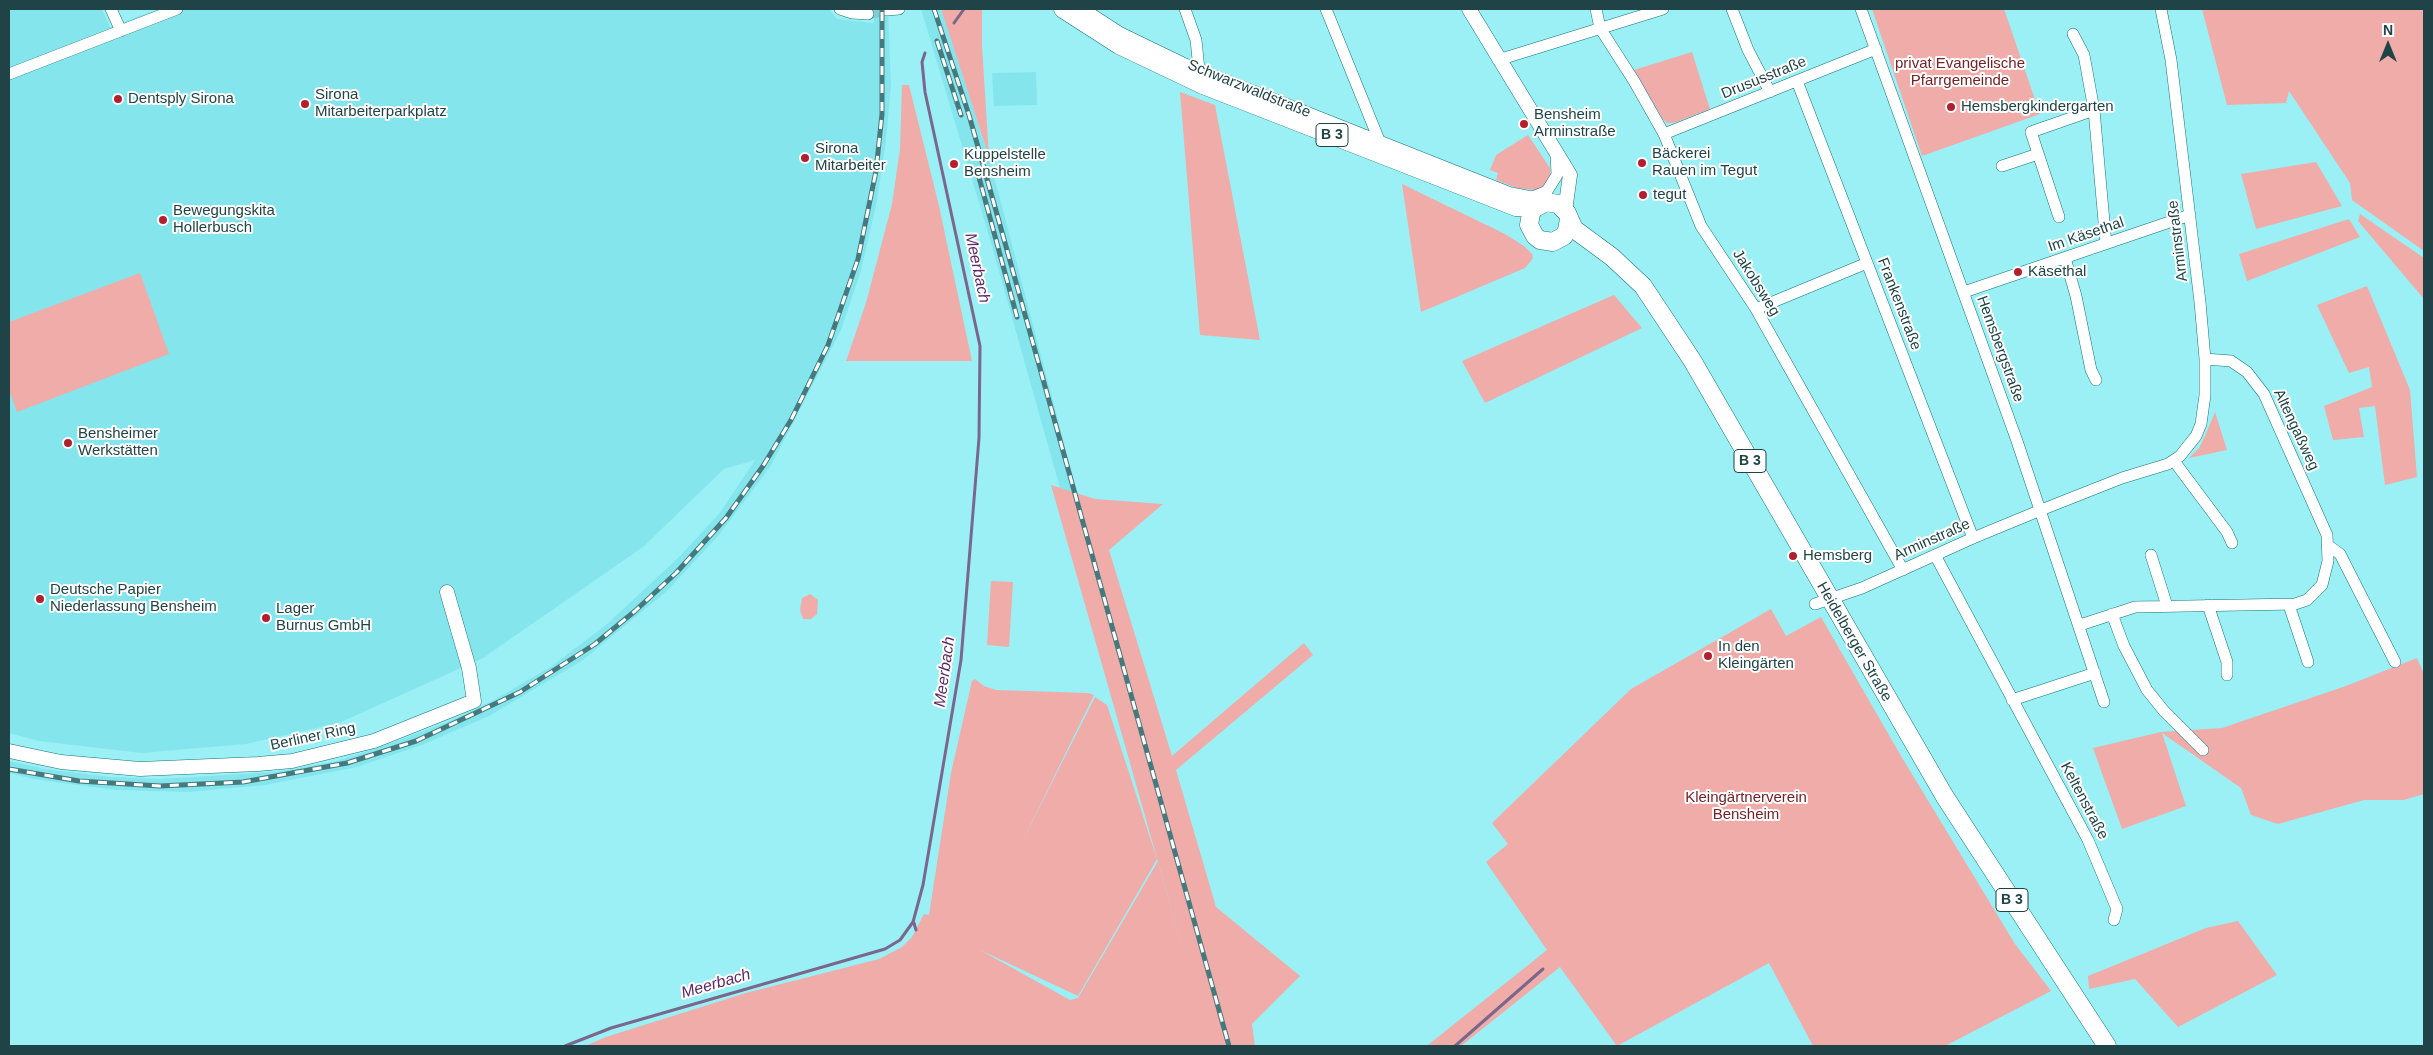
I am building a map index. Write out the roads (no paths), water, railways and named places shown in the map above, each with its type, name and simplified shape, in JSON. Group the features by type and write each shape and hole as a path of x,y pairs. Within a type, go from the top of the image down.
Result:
{"main road":[{"name":"Schwarzwaldstraße","path":"1063,9 1119,45 1184,77 1516,207 1537,210"},
{"name":"Heidelberger Straße","path":"1656,306 1606,263 1577,242 1562,237 1552,242 1540,240 1531,231 1537,210 1558,204 1567,215 1574,229 1631,274 1643,286 1692,360 1822,602 1945,797 2107,1046"},
{"path":"1562,237 1567,230 1567,215"}],"street":[{"path":"111,9 121,31"},
{"path":"9,74 177,9"},
{"path":"840,9 852,13 868,14"},
{"path":"887,10 899,9"},
{"name":"Schwarzwaldstraße","path":"1084,9 1121,33 1200,69 1495,188 1532,197 1547,191 1555,181 1558,170 1556,150"},
{"path":"1185,9 1196,40 1200,69"},
{"path":"1326,9 1379,140"},
{"path":"1469,9 1498,60 1565,166 1570,181 1567,215"},
{"name":"Jakobsweg","path":"1596,9 1600,28 1634,81 1664,134 1701,226 1756,309 1903,570"},
{"path":"1498,60 1663,9"},
{"path":"1732,9 1748,50 1770,92"},
{"name":"Hemsbergstraße","path":"1861,9 2041,510 2104,702"},
{"name":"Arminstraße","path":"1822,602 1862,588 2041,510 2122,478 2174,461 2188,447 2201,424 2205,396 2204,359 2190,215 2171,60 2161,9"},
{"path":"2073,34 2084,55 2094,110 2106,244"},
{"name":"Drususstraße","path":"1664,134 1876,49"},
{"name":"Frankenstraße","path":"1797,81 1973,538"},
{"path":"2059,217 2030,132 2094,110"},
{"path":"2002,166 2038,154"},
{"path":"1537,210 1554,198 1560,190 1565,166"},
{"name":"Im Käsethal","path":"1964,292 2190,215"},
{"path":"2064,258 2076,296 2091,370 2096,380"},
{"path":"1756,309 1867,264"},
{"name":"Altengaßweg","path":"2080,625 2135,607 2289,604 2307,600 2322,585 2326,574 2329,546 2323,524 2264,394 2247,372 2232,361 2204,359"},
{"path":"2174,461 2227,532 2232,542"},
{"name":"Altengaßweg","path":"2329,546 2340,554 2395,662"},
{"name":"Keltenstraße","path":"1935,555 2096,856 2117,909 2114,920"},
{"path":"2150,555 2167,606"},
{"name":"Berliner Ring","path":"9,751 61,762 140,769 292,761 374,741 474,701 469,668 446,592"},
{"path":"2289,604 2308,662"},
{"path":"2208,605 2227,662 2227,675"},
{"path":"2112,614 2124,646 2147,690 2164,711 2204,750"},
{"path":"2012,700 2095,673"}],"waterway":[{"name":"Meerbach","path":"954,23 964,9"},
{"name":"Meerbach","path":"565,1046 611,1028 885,949 900,940 913,922 923,885 961,660 979,438 980,346 925,92 922,62 925,53"},
{"path":"914,923 916,930"},
{"path":"1455,1046 1543,969"}],"tunnel":[{"path":"868,14 887,10"}],"railway":[{"path":"9,769 79,781 160,786 243,782 347,763 416,741 520,692 595,644 635,611 676,573 726,518 763,466 791,420 828,345 858,259 876,171 882,114 882,9"},
{"path":"934,9 969,115 1229,1046"},
{"path":"937,41 961,115"},
{"path":"977,170 1017,317"}],"place":[{"name":"Dentsply Sirona","path":"118,99"},
{"name":"Sirona Mitarbeiterparkplatz","path":"305,104"},
{"name":"Hemsbergkindergarten","path":"1951,107"},
{"name":"Bensheim Arminstraße","path":"1524,124"},
{"name":"Sirona Mitarbeiter","path":"805,158"},
{"name":"Bäckerei Rauen im Tegut","path":"1642,163"},
{"name":"Kuppelstelle Bensheim","path":"954,164"},
{"name":"tegut","path":"1643,195"},
{"name":"Bewegungskita Hollerbusch","path":"163,220"},
{"name":"Käsethal","path":"2018,272"},
{"name":"Bensheimer Werkstätten","path":"68,443"},
{"name":"Hemsberg","path":"1793,556"},
{"name":"Deutsche Papier Niederlassung Bensheim","path":"40,599"},
{"name":"Lager Burnus GmbH","path":"266,618"},
{"name":"In den Kleingärten","path":"1708,656"}],"park label":[{"name":"privat Evangelische Pfarrgemeinde","path":"1960,72"},
{"name":"Kleingärtnerverein Bensheim","path":"1746,806"}]}
